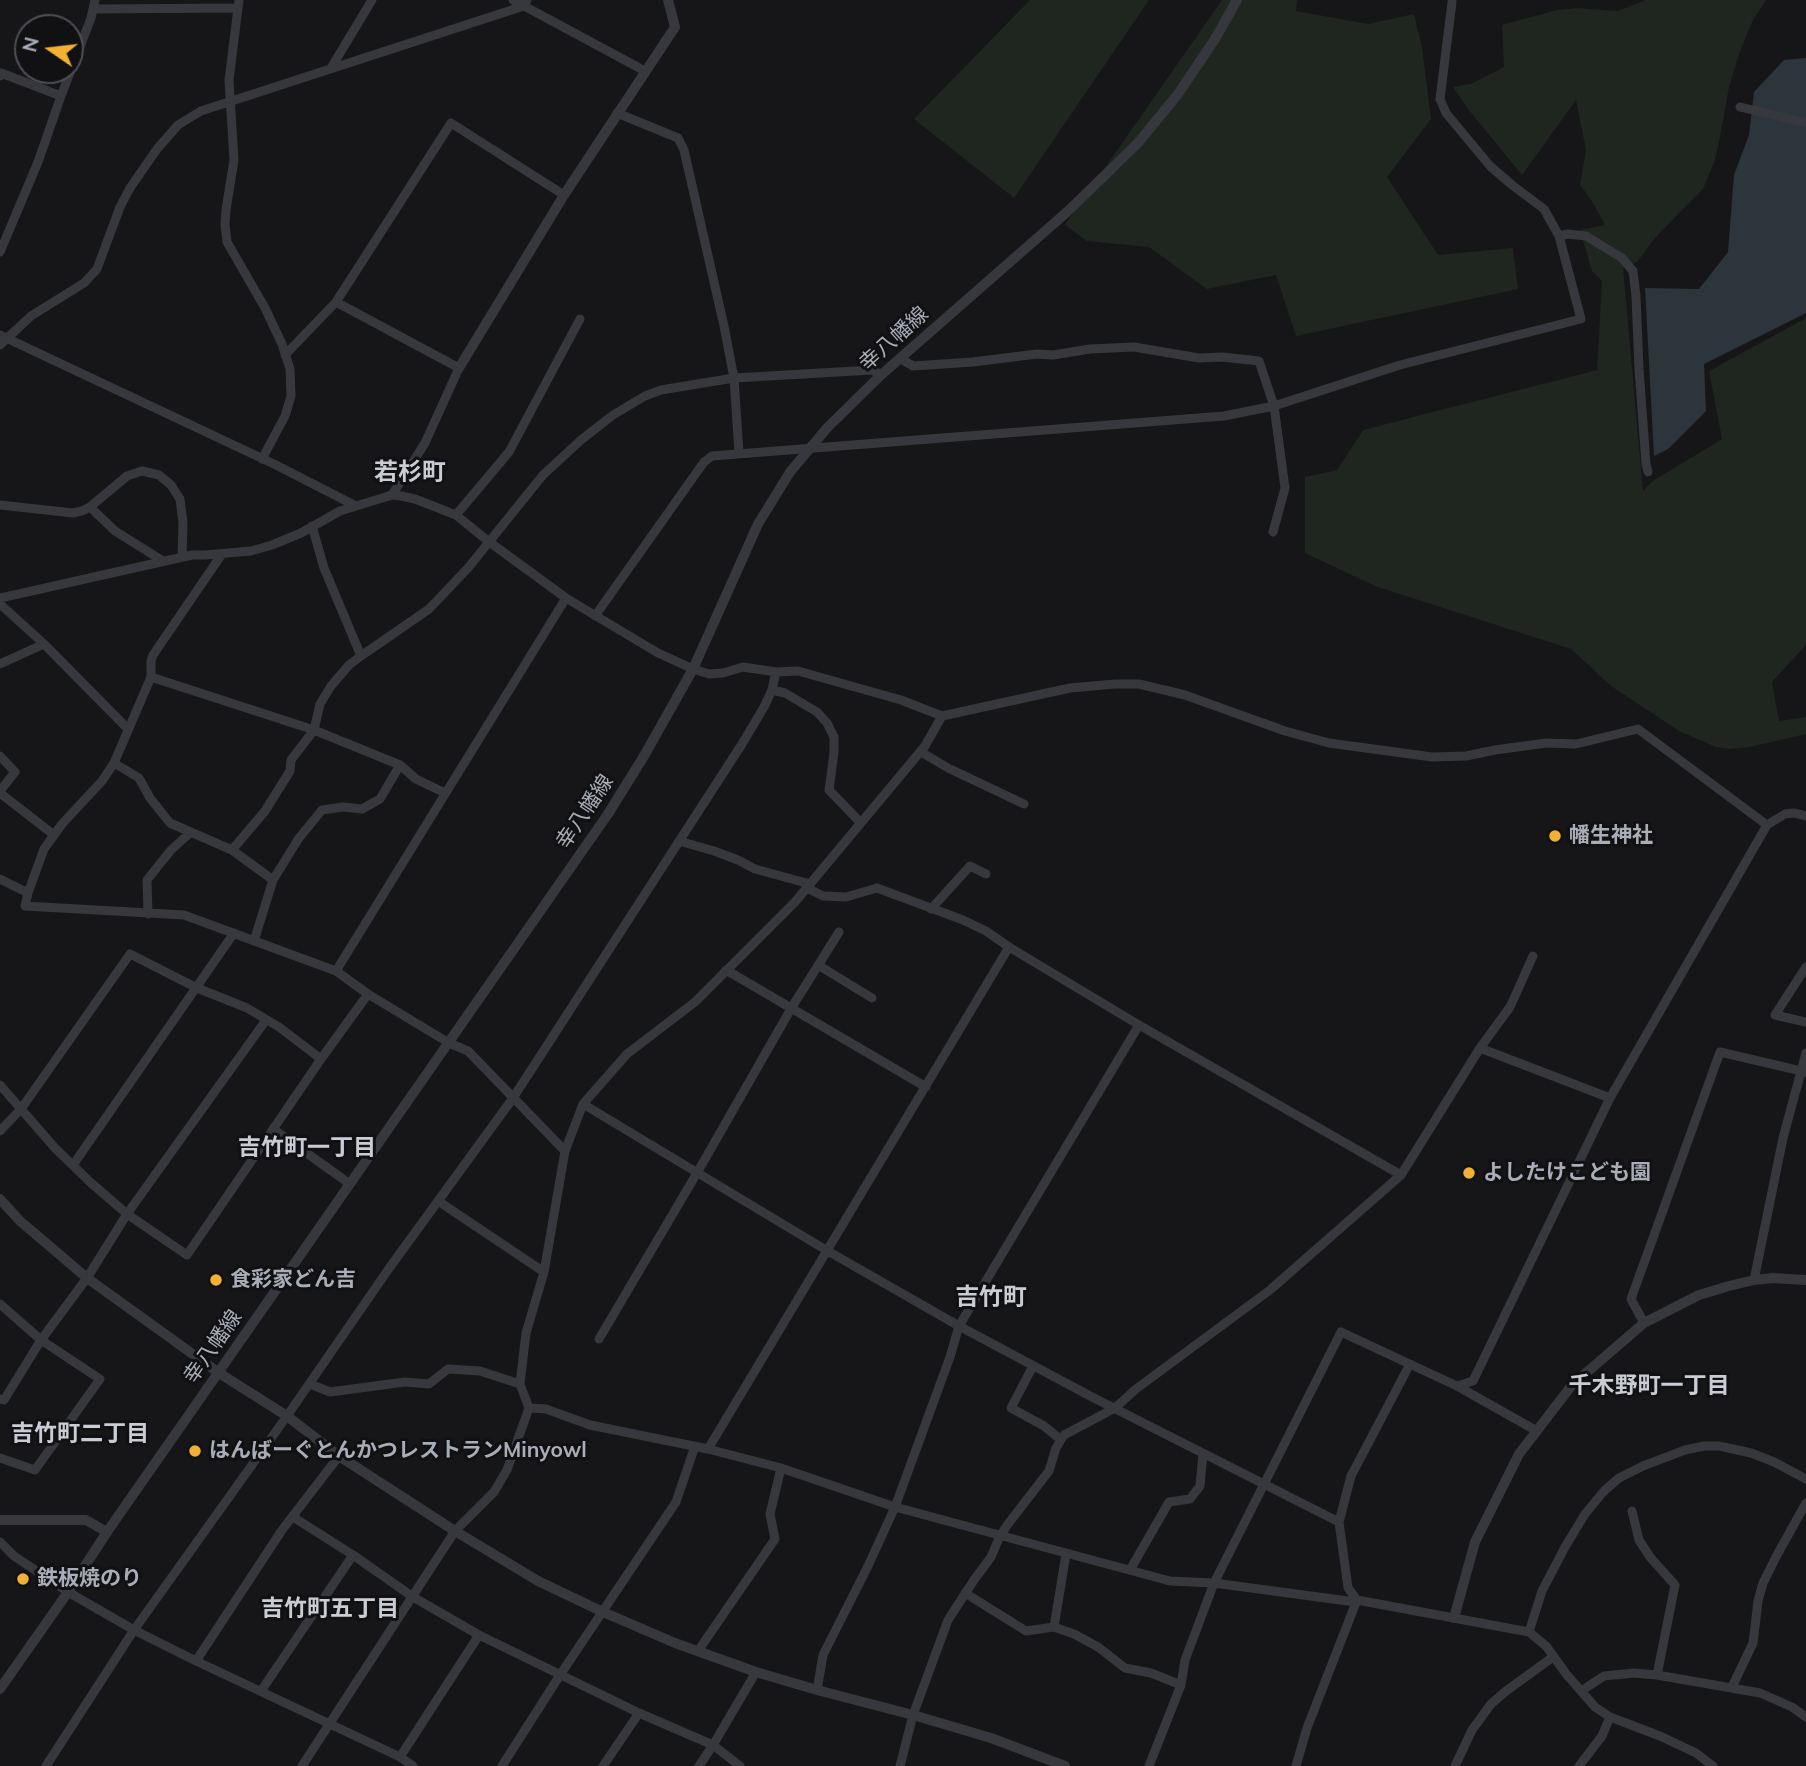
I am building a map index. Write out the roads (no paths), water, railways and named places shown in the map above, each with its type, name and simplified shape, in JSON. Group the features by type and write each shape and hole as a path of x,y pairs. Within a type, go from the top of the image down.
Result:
{"street":[{"path":"331,68 372,0"},
{"path":"513,0 526,3 645,71"},
{"path":"392,495 425,443 459,368 564,195 675,27 668,0"},
{"name":"幸八幡線","path":"0,1689 608,814 693,669 758,524 790,472 827,428 881,375 1067,212 1138,143 1178,94 1237,0"},
{"path":"595,617 704,462 712,456 1211,417 1274,406 1400,365 1581,319 1559,236 1545,209 1490,166 1446,113 1440,99 1449,1 1464,0"},
{"path":"0,251 38,162 95,3 238,4 229,80 234,160 226,210 227,242 265,308 290,369 291,396 285,416 262,459"},
{"path":"0,345 4,336 84,283 97,270 120,207 130,188 157,149 178,125 201,111 232,100 526,3"},
{"path":"0,76 1,73 61,96"},
{"path":"1744,108 1806,123"},
{"path":"617,113 678,138 684,150 734,377 739,453"},
{"path":"285,355 336,302 451,123 564,195"},
{"path":"1559,236 1586,236 1622,258 1633,271 1648,472"},
{"path":"336,302 459,368"},
{"path":"456,515 509,453 580,319"},
{"path":"4,336 356,506"},
{"path":"901,359 913,366 1134,347 1199,358 1259,360 1274,406 1284,488 1273,532"},
{"path":"232,850 265,811 290,771 290,760 314,730 320,704 349,665 429,609 468,568 543,475 613,415 661,390 734,377 872,370 881,375"},
{"path":"0,505 73,513 90,507 127,476 142,471 159,475 171,485 180,499 183,523 182,557"},
{"path":"0,598 192,555 251,551 301,533 340,511 392,495 415,499 456,515 595,617 658,653 709,674 743,667 776,672 798,671 901,700 942,716 1070,688 1139,684 1185,695 1285,732 1328,743 1432,757 1466,756 1546,743 1576,744 1638,729 1767,825"},
{"path":"90,507 115,531 163,561"},
{"path":"312,526 324,568 361,656"},
{"path":"222,554 153,655 151,677 114,763 44,849 25,906 184,915 336,971 368,994 449,1043 468,1051 565,1151"},
{"path":"336,971 566,598"},
{"path":"0,604 44,644 128,729"},
{"path":"0,664 44,644"},
{"path":"46,1766 134,1630 390,1267 513,1098 742,744 764,707 776,672"},
{"path":"151,677 314,730 400,765 416,779 445,793"},
{"path":"772,690 785,693 817,712 827,723 834,737 829,790 861,823"},
{"path":"302,1766 456,1531 494,1492 507,1470 529,1408 520,1384 526,1333 544,1272 565,1151 583,1104 626,1054 695,1002 795,902 921,752 942,716"},
{"path":"921,752 948,768 1024,804"},
{"path":"0,756 15,772 0,792 54,835"},
{"path":"114,763 139,778 150,798 170,823 232,850 273,880"},
{"path":"254,941 273,880 299,838 322,810 343,807 362,809 380,799 400,765"},
{"path":"1457,1386 1473,1381 1610,1098 1767,825 1785,814 1806,816"},
{"path":"148,914 147,880 171,850 191,832"},
{"path":"678,841 714,851 755,869 809,886 823,896 846,897 877,888 974,926 1139,1026 1401,1175"},
{"path":"931,909 970,866 986,874"},
{"path":"0,879 28,893"},
{"path":"599,1339 792,1007 839,932"},
{"path":"73,1165 234,933"},
{"path":"708,1449 1009,947"},
{"path":"0,1131 21,1109 130,954 197,988 247,1008 279,1027 321,1059"},
{"path":"900,1766 913,1715 948,1620 991,1557 1000,1536 1049,1471 1056,1448 1064,1435 1115,1408 1270,1290 1401,1175 1480,1048 1510,1007 1533,956"},
{"path":"818,965 872,998"},
{"path":"1806,967 1775,1014 1806,1022"},
{"path":"726,970 926,1087"},
{"path":"0,1085 73,1165 127,1214 187,1255 368,994"},
{"path":"0,1410 2,1399 41,1340 87,1278 127,1214 266,1020"},
{"path":"817,1690 823,1655 895,1507 959,1326 1139,1026"},
{"path":"1480,1048 1610,1098"},
{"path":"1644,1323 1631,1299 1720,1052 1804,1071"},
{"path":"1754,1280 1783,1138 1804,1071 1806,1053"},
{"path":"583,1104 826,1250 959,1326 1339,1522"},
{"path":"273,1129 351,1184"},
{"path":"0,1199 20,1221 87,1278 219,1373 287,1416 339,1455 538,1581 674,1643 756,1672 991,1738 1065,1766"},
{"path":"438,1201 544,1272"},
{"path":"1454,1618 1475,1542 1519,1454 1572,1385 1644,1323 1699,1295 1754,1280 1806,1280"},
{"path":"0,1304 41,1340 100,1379 35,1470 0,1458"},
{"path":"1149,1766 1181,1685 1185,1660 1214,1583 1341,1332 1457,1386 1537,1431"},
{"path":"1357,1600 1348,1588 1339,1522 1351,1476 1410,1364"},
{"path":"1033,1366 1011,1408 1044,1426 1061,1440"},
{"path":"310,1384 330,1392 405,1382 429,1384 448,1370 481,1371 520,1384"},
{"path":"529,1408 546,1409 590,1426 695,1446 781,1468 895,1507 1170,1581 1214,1583 1357,1600 1529,1632 1546,1646 1595,1706 1610,1717 1696,1753 1713,1766"},
{"path":"502,1766 676,1502 695,1446"},
{"path":"1529,1632 1542,1591 1565,1547 1585,1514 1619,1478 1685,1450 1719,1446 1751,1452 1806,1479"},
{"path":"1130,1570 1168,1502 1190,1499 1200,1486 1203,1453"},
{"path":"196,1661 282,1530 339,1455"},
{"path":"698,1651 775,1539 770,1514 781,1468"},
{"path":"1732,1687 1753,1643 1763,1583 1806,1503"},
{"path":"1632,1511 1639,1540 1675,1585 1657,1675"},
{"path":"293,1517 413,1597 479,1634 639,1713 713,1745 740,1766"},
{"path":"0,1520 86,1520 107,1532"},
{"path":"0,1542 14,1556 68,1592 134,1630 400,1757 413,1766"},
{"path":"1054,1626 1066,1554"},
{"path":"261,1691 353,1555"},
{"path":"965,1593 1026,1630 1054,1626 1098,1647 1125,1668 1151,1673 1181,1685"},
{"path":"1296,1766 1307,1728 1357,1600"},
{"path":"400,1757 479,1634"},
{"path":"1455,1766 1472,1730 1491,1704 1553,1657"},
{"path":"699,1766 756,1672"},
{"path":"1581,1691 1604,1676 1634,1673 1657,1675 1759,1693 1806,1717"},
{"path":"603,1766 639,1713"},
{"path":"1579,1766 1602,1736 1610,1717"}],"place":[{"name":"幡生神社","path":"1555,836"},
{"name":"よしたけこども園","path":"1469,1173"},
{"name":"食彩家どん吉","path":"216,1280"},
{"name":"はんばーぐとんかつレストランMinyowl","path":"195,1451"},
{"name":"鉄板焼のり","path":"23,1579"}],"district":[{"name":"若杉町","path":"410,473"},
{"name":"吉竹町一丁目","path":"307,1148"},
{"name":"吉竹町","path":"991,1298"},
{"name":"千木野町一丁目","path":"1649,1386"},
{"name":"吉竹町二丁目","path":"80,1434"},
{"name":"吉竹町五丁目","path":"330,1609"}]}
